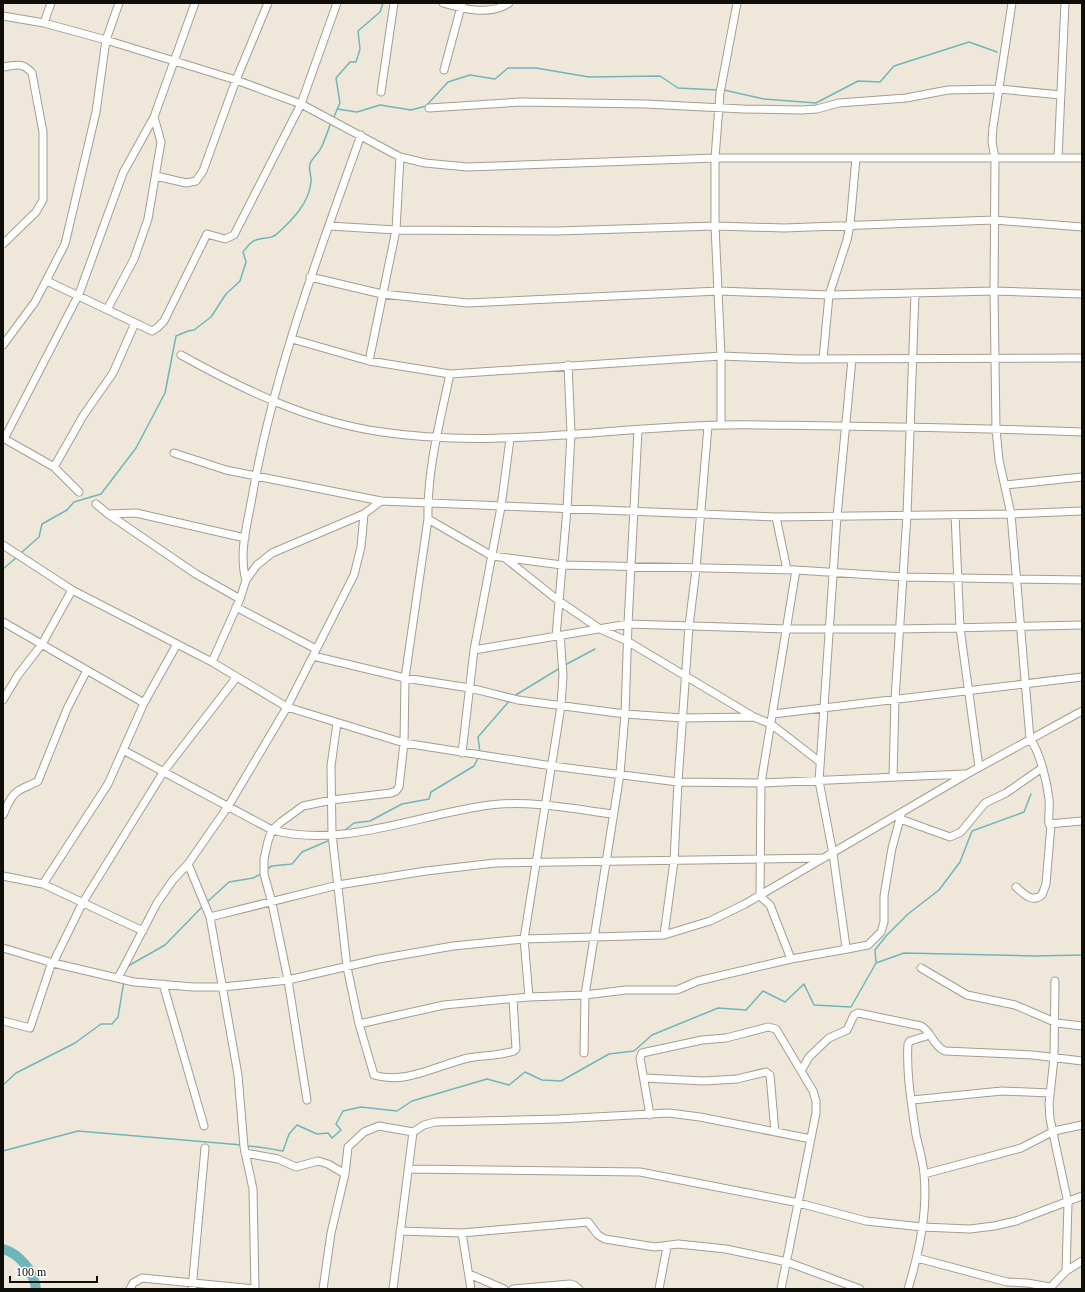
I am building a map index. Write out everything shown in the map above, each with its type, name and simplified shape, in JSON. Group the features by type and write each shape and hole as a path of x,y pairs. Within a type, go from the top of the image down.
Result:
{"street":[{"path":"44,23 51,3"},
{"path":"3,345 35,302 65,244 96,112 106,40 119,3"},
{"path":"79,492 54,467 3,439 79,294 123,172 154,117 172,61 195,3"},
{"path":"156,176 186,183 196,181 203,171 236,80 268,3"},
{"path":"47,281 79,294 152,331 157,328 164,321 207,234 225,239 234,234 301,104 337,3"},
{"path":"381,92 394,3"},
{"path":"442,3 490,11 509,3"},
{"path":"721,425 721,356 715,226 715,158 721,90 737,3"},
{"path":"1012,3 992,142 995,158 994,291 996,429 999,460 1011,514 1030,739 1035,747 1042,768 1049,800 1049,822 1052,825 1046,884 1042,895 1035,898 1027,897 1016,887"},
{"path":"1058,158 1065,3"},
{"path":"444,70 461,6"},
{"path":"3,16 44,23 106,40 236,80 301,104 400,157 425,163 467,167 715,158 1082,158"},
{"path":"3,67 19,64 27,67 32,73 43,132 44,184 43,200 36,212 3,244"},
{"path":"429,108 521,102 645,104 719,108 817,109 838,103 906,98 948,90 999,89 1061,95"},
{"path":"108,308 134,259 148,219 161,142 154,117"},
{"path":"246,580 242,567 245,538 255,476 274,402 310,277 361,136"},
{"path":"369,361 396,230 400,157"},
{"path":"823,359 829,295 847,240 850,225 856,158"},
{"path":"328,226 396,230 557,231 715,226 784,228 994,220 1082,227"},
{"path":"310,277 382,294 468,303 719,291 829,295 994,291 1082,294"},
{"path":"893,777 895,699 904,577 911,427 915,293"},
{"path":"54,467 83,416 113,373 136,322"},
{"path":"292,339 369,361 450,374 721,356 823,359 1082,358"},
{"path":"181,355 234,385 274,402 348,425 382,432 436,438 510,439 571,433 721,425 911,427 1082,432"},
{"path":"842,950 846,947 847,942 833,854 819,781 835,572 837,516 852,359"},
{"path":"529,997 524,939 552,766 564,675 558,636 559,601 567,509 571,433 568,366"},
{"path":"307,1100 288,980 263,866 272,830 293,812 303,806 332,800 391,793 396,791 399,787 404,743 405,678 428,519 428,503 436,438 450,374"},
{"path":"664,934 674,861 689,626 696,569 708,426"},
{"path":"584,1053 585,995 620,774 625,714 627,641 638,430"},
{"path":"462,753 474,650 501,507 510,439"},
{"path":"174,453 226,470 381,501 776,517 1011,514 1082,511"},
{"path":"1005,485 1082,477"},
{"path":"212,662 240,599 246,580 257,565 272,553 364,514 381,501"},
{"path":"96,504 108,514 196,574 240,599"},
{"path":"108,514 136,513 245,538"},
{"path":"118,978 157,903 173,880 188,864 229,805 287,707 354,575 361,547 364,514"},
{"path":"955,515 960,628 979,767"},
{"path":"776,517 787,570"},
{"path":"428,519 492,556 562,566 796,570 904,577 1082,580"},
{"path":"3,545 72,590 212,662 236,678 287,707 404,743 552,766 678,782 761,784 968,774"},
{"path":"505,558 559,601 600,629 627,641 754,717 771,724 820,762"},
{"path":"791,959 770,905 760,896 759,860 761,784 796,570"},
{"path":"3,700 18,674 42,644 72,590"},
{"path":"236,607 314,653 405,678 470,688 518,700 625,714 682,718 754,717"},
{"path":"3,622 144,703"},
{"path":"474,650 628,624 787,629 900,629 1082,625"},
{"path":"43,884 108,784 144,703 177,644"},
{"path":"3,815 12,796 19,790 38,781 67,709 87,670"},
{"path":"773,714 1024,682 1082,677"},
{"path":"3,1020 30,1028 53,963 83,902 164,771 236,678"},
{"path":"3,948 53,963 134,982 223,987 288,980 418,951 453,946 524,939 593,938 664,934 710,921 760,896 824,858 901,816 979,767 1082,711"},
{"path":"337,723 331,759 332,834 347,967 359,1024 374,1075 381,1077 408,1076 468,1058 514,1051 516,1049 513,999"},
{"path":"123,750 229,805 272,830 296,835 352,833 489,805 517,803 545,805 613,814"},
{"path":"901,816 950,837 955,836 961,832 985,803 1006,793 1042,768"},
{"path":"359,1024 444,1005 529,997 585,995 626,990 678,990 698,981 791,959 868,945 881,932 884,922 884,896 892,848 901,816"},
{"path":"1052,825 1082,821"},
{"path":"210,917 338,885 426,871 495,863 535,864 824,858"},
{"path":"130,1289 132,1283 142,1278 192,1286 255,1289 253,1189 243,1139 238,1075 210,917 188,864"},
{"path":"3,876 43,884 143,931"},
{"path":"921,968 967,995 1015,1005 1054,1022 1082,1026"},
{"path":"1055,981 1054,1058 1050,1093 1050,1119 1054,1131 1068,1203 1066,1271"},
{"path":"163,984 204,1126"},
{"path":"801,1071 809,1057 833,1035 847,1030 854,1015 858,1013 921,1026 927,1029 930,1036 940,1048 945,1051 1082,1060"},
{"path":"650,1115 640,1058 642,1053 702,1040 726,1038 768,1027 776,1029 812,1091 816,1102 811,1139 781,1289"},
{"path":"908,1289 917,1258 925,1211 924,1174 916,1136 908,1044 910,1041 930,1036"},
{"path":"644,1078 704,1081 737,1078 766,1072 770,1075 775,1132"},
{"path":"912,1100 1002,1091 1050,1093"},
{"path":"323,1289 331,1233 345,1174 348,1148 364,1132 379,1126 413,1132 424,1125 435,1122 669,1114 700,1117 811,1139"},
{"path":"924,1174 1021,1148 1054,1131 1082,1125"},
{"path":"393,1289 400,1230 410,1169 413,1132"},
{"path":"192,1286 206,1148"},
{"path":"245,1150 278,1159 296,1167 318,1161 328,1164 345,1174"},
{"path":"410,1169 640,1172 799,1203 866,1221 922,1227 970,1228 994,1226 1016,1221 1068,1203 1082,1196"},
{"path":"400,1230 462,1233 588,1222 598,1235 605,1239 655,1247 667,1247 678,1244 726,1249 787,1262 860,1289"},
{"path":"462,1233 471,1289"},
{"path":"660,1289 667,1247"},
{"path":"917,1258 1007,1282 1050,1288 1066,1271 1082,1261"},
{"path":"469,1274 504,1289"},
{"path":"513,1289 555,1287 570,1284 579,1289"}],"waterway":[{"path":"333,119 340,103 336,78 350,62 356,62 360,49 358,31 380,12 383,3"},
{"path":"724,90 764,99 816,103 858,81 880,82 894,66 969,42 997,52"},
{"path":"337,109 357,112 380,105 411,110 426,106 448,82 470,75 495,79 508,68 536,68 589,77 660,76 678,88 718,90"},
{"path":"21,553 39,537 42,524 67,510 74,502 101,494 136,448 165,393 176,336 194,330 211,317 226,294 240,281 246,262 243,252 249,245 259,239 276,235 300,210 310,190 310,164 321,148 331,122"},
{"path":"3,569 17,557"},
{"path":"565,665 595,649"},
{"path":"514,696 560,668"},
{"path":"480,753 478,737 510,700"},
{"path":"345,830 354,823 370,821 402,804 429,799 431,792 474,766 478,758"},
{"path":"876,963 875,950 886,936 908,914 939,890 960,862 972,831 1024,812 1031,794"},
{"path":"267,869 272,866 292,864 302,852 330,840"},
{"path":"206,903 229,882 253,878 261,874"},
{"path":"128,966 165,945 202,907"},
{"path":"246,1146 283,1151 289,1134 297,1125 317,1134 328,1133 332,1138 341,1130 336,1124 343,1111 361,1107 397,1111 412,1101 487,1079 509,1085 525,1072 542,1080 561,1081 609,1054 634,1051 652,1035 718,1008 746,1010 763,991 785,1002 804,984 814,1005 851,1007 876,963 904,953 1035,956 1082,955"},
{"path":"3,1085 16,1073 75,1043 101,1024 112,1024 118,1017 124,981"},
{"path":"3,1151 78,1131 242,1145"},
{"path":"3,1249 15,1255 25,1264 32,1276 36,1289"}]}
